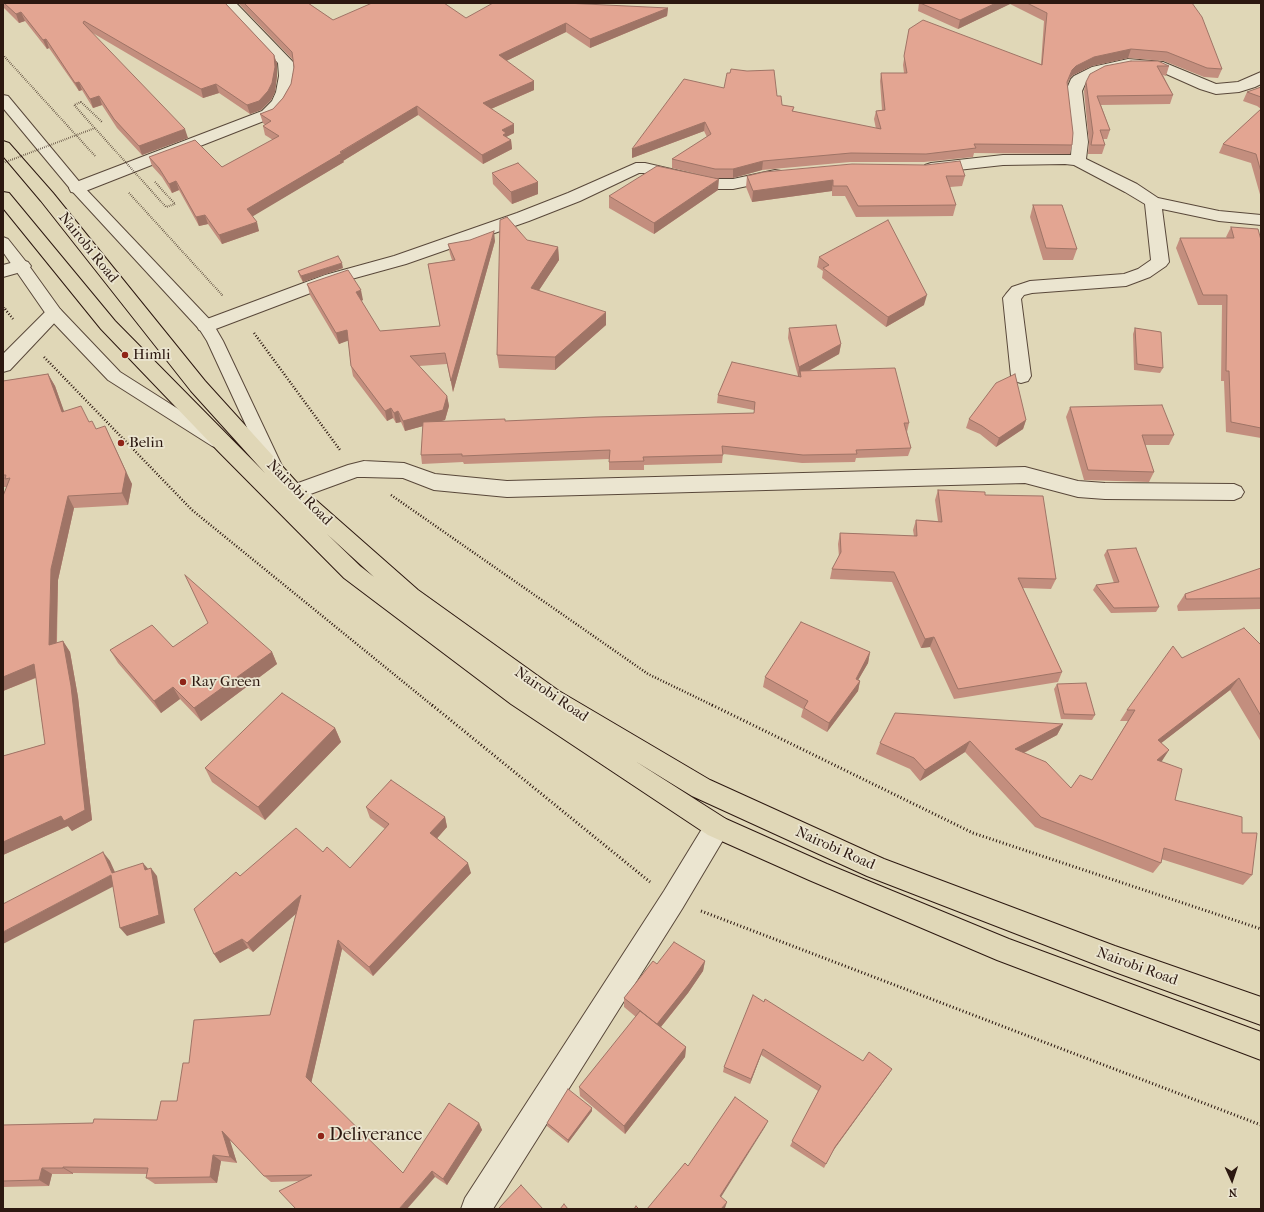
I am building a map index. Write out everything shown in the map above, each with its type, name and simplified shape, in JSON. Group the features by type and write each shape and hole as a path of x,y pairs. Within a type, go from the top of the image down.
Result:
{"highway":[{"name":"Nairobi Road","path":"3,146 47,197 198,386 294,492 410,596 552,698 701,788 876,868 1116,959 1261,1011"},
{"name":"Nairobi Road","path":"3,197 108,325 226,447 352,572 519,697 668,796 717,826 818,872 1006,951 1261,1046"}],"street":[{"path":"78,188 268,114 280,104 287,76 285,62 228,3"},
{"path":"1078,161 1080,142 1074,92 1079,79 1097,70 1128,64 1158,65 1205,86 1216,89 1239,87 1250,84 1261,77"},
{"path":"916,169 1003,160 1065,159 1078,161 1131,188 1153,202 1219,216 1261,220"},
{"path":"206,326 331,279 400,260 523,216 574,197 636,168 645,168 714,184 733,184 762,176 792,172"},
{"path":"1021,376 1012,298 1018,291 1030,287 1126,280 1144,273 1160,262 1153,202"},
{"path":"3,271 22,266"},
{"path":"3,365 54,313"},
{"path":"294,492 355,470 364,469 404,471 434,482 506,489 1025,475 1078,489 1105,491 1234,492"},
{"path":"476,1209 664,913 717,826"}],"lane":[{"path":"3,99 78,188 206,326 215,341 276,472"},
{"path":"3,242 22,266 54,313 114,376 226,447"}],"path":[{"path":"3,56 240,314 355,470 648,674 972,833 1261,929"},
{"path":"102,122 81,102 74,105 166,207 175,204 139,164"},
{"path":"3,163 95,128"}],"building":[{"path":"4,3 225,3 274,55 275,67 272,83 268,91 259,101 247,105 216,84 201,89 84,21 83,23 185,129 139,146 114,119 99,96 90,99 79,82 75,83 46,39 43,40 21,12 16,14"},
{"path":"244,3 308,3 333,20 372,3 444,3 466,18 493,3 565,3 668,8 590,39 566,23 499,55 534,81 483,103 514,124 502,130 506,133 503,135 511,140 482,155 417,106 340,152 342,153 247,209 257,222 219,235 205,215 196,217 176,181 169,184 159,168 149,157 195,140 222,167 279,136 263,126 271,121 260,114 273,109 283,98 291,84 294,67 292,52"},
{"path":"920,3 996,3 960,20"},
{"path":"1027,3 1192,3 1202,17 1222,69 1207,68 1167,52 1131,49 1094,57 1076,66 1072,70 1067,82 1073,133 1072,145 974,144 976,148 926,154 851,153 763,161 733,169 715,169 672,159 711,134 705,122 632,149 684,79 724,88 727,73 730,73 731,69 747,71 774,70 777,96 781,96 782,105 794,107 792,111 881,129 876,111 885,110 881,73 907,73 904,56 909,29 923,20 1042,65 1047,13"},
{"path":"1131,61 1158,61 1169,66 1157,66 1173,95 1097,96 1110,130 1100,130 1105,145 1091,145 1093,133 1086,82 1090,74 1105,66"},
{"path":"1261,87 1261,97 1247,92"},
{"path":"1261,109 1261,172 1256,154 1223,144"},
{"path":"960,161 965,176 946,176 956,205 858,206 847,186 833,186 833,180 753,191 747,176 764,172 852,164 926,165"},
{"path":"518,163 538,182 511,192 492,173"},
{"path":"657,166 719,179 654,223 609,196"},
{"path":"1033,205 1062,205 1077,249 1046,248"},
{"path":"507,217 527,240 558,247 531,288 606,312 555,357 497,355 500,220"},
{"path":"888,220 927,295 888,317 823,268 829,265 819,257"},
{"path":"1231,227 1258,229 1261,240 1261,428 1231,422 1229,371 1226,371 1227,295 1203,295 1180,238 1234,238"},
{"path":"494,231 451,381 445,353 410,356 447,396 443,410 403,421 398,411 394,413 391,408 385,411 351,366 347,330 336,333 307,284 348,270 361,290 356,292 380,331 440,326 428,264 455,260 448,244 470,240"},
{"path":"338,256 342,263 301,276 298,271"},
{"path":"836,325 841,344 799,367 789,328"},
{"path":"1135,328 1161,332 1163,368 1137,364"},
{"path":"732,362 801,377 800,371 895,368 909,423 904,423 911,448 856,450 857,454 803,455 722,446 723,455 643,457 644,461 609,462 610,450 462,456 462,454 421,455 423,422 505,419 505,421 754,413 755,402 718,395"},
{"path":"48,374 62,412 81,406 89,422 92,421 96,429 105,426 126,472 122,493 68,496 51,569 49,645 63,641 71,686 85,810 64,821 61,816 3,842 3,756 45,744 34,664 3,677 3,496 10,478 5,479 6,475 3,475 3,381"},
{"path":"1015,374 1026,420 999,438 969,419 996,383"},
{"path":"1162,405 1174,435 1142,435 1154,472 1088,470 1070,407"},
{"path":"938,490 985,492 985,495 1043,496 1056,579 1018,578 1062,672 958,689 934,637 925,639 894,572 832,569 841,552 840,533 917,536 916,520 942,522"},
{"path":"1136,548 1159,607 1114,608 1096,585 1119,582 1107,550"},
{"path":"1261,568 1261,598 1186,599 1185,594"},
{"path":"185,575 272,652 194,708 173,687 154,701 110,650 152,625 173,647 208,623"},
{"path":"801,622 870,652 856,679 860,681 829,723 804,708 808,701 765,677"},
{"path":"1244,628 1261,645 1261,716 1239,678 1158,740 1169,750 1157,760 1182,769 1175,800 1242,817 1242,833 1257,833 1252,875 1164,848 1161,863 1041,817 970,741 925,770 914,758 880,743 895,713 1063,724 1015,749 1046,762 1071,788 1080,775 1092,780 1135,710 1127,710 1173,646 1182,658"},
{"path":"1086,683 1095,715 1064,714 1057,684"},
{"path":"282,693 335,728 258,807 205,768"},
{"path":"391,780 445,817 430,833 468,863 369,967 338,940 306,1077 403,1173 449,1103 479,1123 443,1179 432,1171 399,1209 296,1209 279,1191 312,1175 264,1176 222,1131 230,1157 213,1155 210,1177 146,1178 148,1168 63,1167 42,1168 39,1180 3,1181 3,1125 93,1123 94,1119 157,1120 161,1101 177,1101 183,1063 189,1063 194,1020 270,1015 301,895 247,943 242,939 214,954 194,909 236,872 240,876 296,828 323,852 327,847 350,868 389,824 366,807"},
{"path":"103,852 112,873 143,863 145,870 151,868 159,915 120,928 111,875 3,932 3,904"},
{"path":"674,942 705,961 689,984 657,1024 624,998 653,961 657,964"},
{"path":"753,995 764,1002 765,999 863,1061 869,1052 892,1069 835,1147 826,1164 792,1141 821,1086 763,1049 751,1079 724,1067"},
{"path":"640,1011 686,1047 624,1126 579,1087"},
{"path":"568,1089 592,1108 568,1140 547,1123"},
{"path":"735,1097 768,1121 720,1196 727,1202 721,1209 647,1209 685,1163 688,1166"},
{"path":"521,1185 543,1209 498,1209"},
{"path":"564,1204 568,1209 560,1209"}],"place":[{"name":"Himli","path":"125,355"},
{"name":"Belin","path":"121,443"},
{"name":"Ray Green","path":"183,682"},
{"name":"Deliverance","path":"321,1136"}]}
